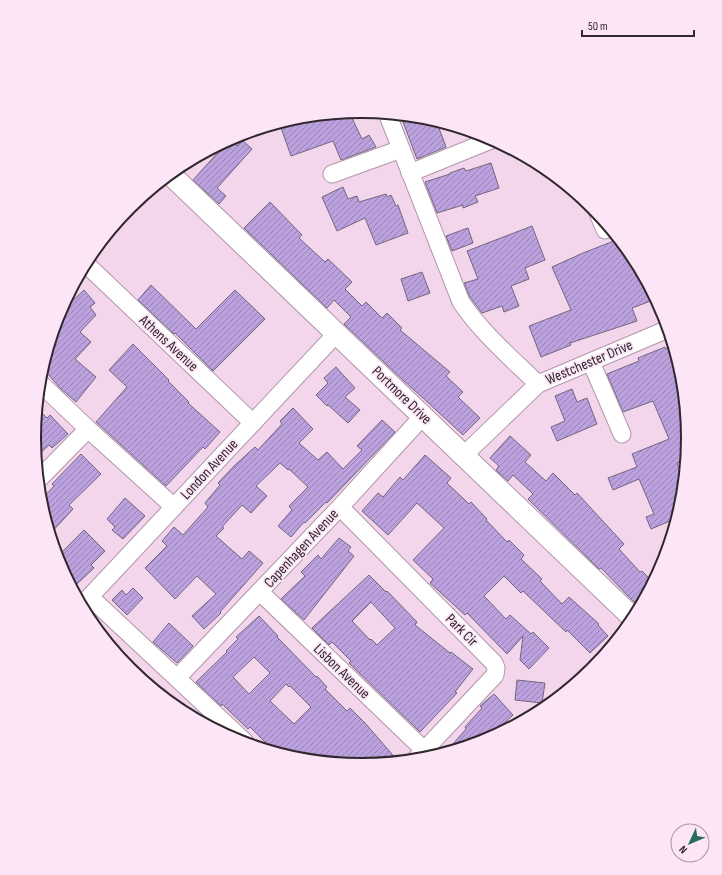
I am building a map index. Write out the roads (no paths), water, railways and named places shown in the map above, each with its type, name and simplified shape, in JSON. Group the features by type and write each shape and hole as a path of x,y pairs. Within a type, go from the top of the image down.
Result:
{"street":[{"path":"389,119 461,302 470,316 483,330 538,384"},
{"path":"410,173 484,143"},
{"path":"332,174 401,149"},
{"name":"Portmore Drive","path":"174,178 628,613"},
{"name":"Athens Avenue","path":"90,268 253,422"},
{"name":"Westchester Drive","path":"464,455 538,384 663,331"},
{"name":"London Avenue","path":"86,601 337,333"},
{"path":"591,362 622,434"},
{"path":"45,387 88,429 174,507"},
{"name":"Capenhagen Avenue","path":"177,678 340,507 423,416"},
{"path":"44,474 88,429"},
{"name":"Park Cir","path":"340,507 494,663 496,668 495,675 423,751"},
{"name":"Lisbon Avenue","path":"260,592 418,752"},
{"path":"87,602 177,678 232,730"}]}
